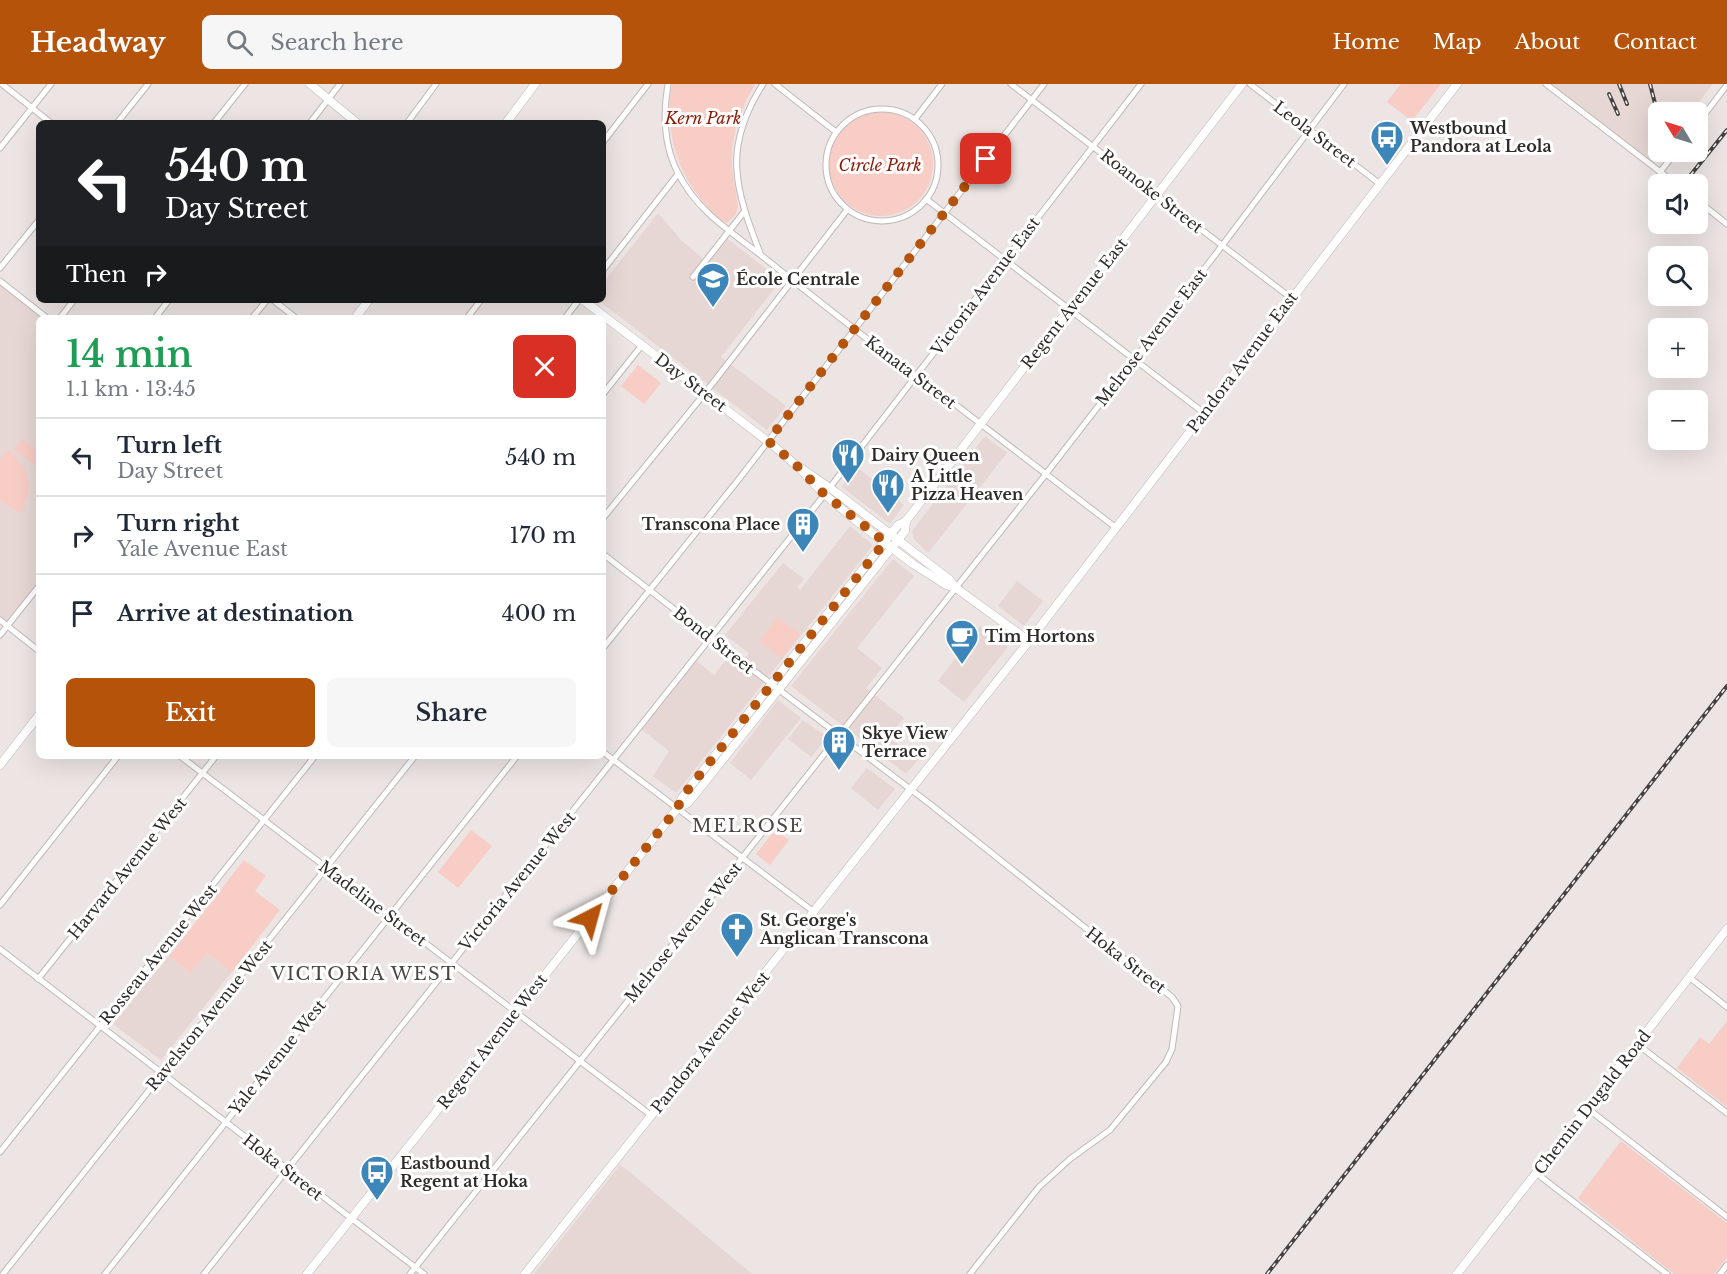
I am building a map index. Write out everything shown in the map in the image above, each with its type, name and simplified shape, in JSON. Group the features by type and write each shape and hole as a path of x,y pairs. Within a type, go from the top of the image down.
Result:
{"main road":[{"path":"310,84 354,120"},
{"path":"508,120 535,84"},
{"name":"Regent Avenue East","path":"906,521 1242,84"},
{"name":"Pandora Avenue East","path":"1029,641 1457,84"},
{"path":"357,315 367,303"},
{"name":"Day Street","path":"585,303 601,315"},
{"name":"Day Street","path":"606,318 768,441 892,548 946,585 956,588"},
{"name":"Day Street","path":"827,491 894,537 950,580 956,588 1029,641"},
{"name":"Regent Avenue West","path":"776,687 892,548 898,525 906,521"},
{"name":"Regent Avenue West","path":"307,1274 677,809 698,792 885,542 894,537"},
{"name":"Pandora Avenue West","path":"525,1274 1029,641"},
{"path":"0,765 36,719"},
{"name":"Chemin Dugald Road","path":"1457,1274 1727,929"}],"street":[{"path":"2,84 47,120"},
{"path":"0,148 51,84"},
{"path":"119,120 148,84"},
{"path":"216,120 245,84"},
{"path":"312,120 340,84"},
{"path":"409,120 436,84"},
{"path":"606,138 648,84"},
{"name":"Kanata Street","path":"668,84 665,99 670,153 678,174 708,215 1115,527"},
{"path":"760,255 744,212 736,178 740,133 746,113 763,84"},
{"path":"775,84 836,132"},
{"path":"915,119 942,84"},
{"name":"Roanoke Street","path":"1011,84 1292,298"},
{"path":"606,644 768,441 1044,84"},
{"name":"Victoria Avenue East","path":"827,491 1141,84"},
{"name":"Leola Street","path":"1250,84 1380,184"},
{"name":"Melrose Avenue East","path":"956,588 1134,360 1344,84"},
{"path":"1546,84 1663,174"},
{"path":"1708,110 1727,85"},
{"path":"870,110 894,110 915,119 929,134 937,157 935,182 926,199 910,214 889,221 867,219 847,210 831,190 825,170 827,150 836,132 849,119 870,110"},
{"path":"1660,172 1668,162"},
{"path":"606,266 678,174"},
{"path":"926,199 1204,413"},
{"path":"1708,209 1727,224"},
{"path":"606,514 705,393 847,210"},
{"path":"693,277 744,212"},
{"path":"0,268 36,224"},
{"path":"0,281 42,315"},
{"path":"62,315 72,303"},
{"path":"157,315 167,303"},
{"path":"254,315 264,303"},
{"path":"277,303 292,315"},
{"path":"469,315 479,303"},
{"path":"568,315 578,303"},
{"path":"606,390 642,345"},
{"name":"Victoria Avenue West","path":"204,1274 827,491"},
{"name":"Bond Street","path":"606,556 911,790"},
{"name":"Melrose Avenue West","path":"410,1274 956,588"},
{"path":"0,635 36,590"},
{"path":"0,620 36,649"},
{"path":"606,754 814,912"},
{"path":"0,905 116,759"},
{"name":"Madeline Street","path":"184,759 651,1116"},
{"name":"Harvard Avenue West","path":"38,979 214,759"},
{"name":"Rosseau Avenue West","path":"0,1152 313,759"},
{"name":"Ravelston Avenue West","path":"3,1274 414,759"},
{"name":"Yale Avenue West","path":"105,1274 515,759"},
{"name":"Hoka Street","path":"911,790 1172,997 1178,1006 1172,1049 1166,1062 1110,1130 1070,1159 1040,1187 970,1274"},
{"name":"Hoka Street","path":"0,949 424,1274"},
{"path":"1689,977 1727,1007"},
{"path":"1637,1044 1727,1113"},
{"path":"1587,1108 1727,1217"},
{"path":"1536,1173 1667,1274"},
{"path":"1720,1274 1727,1265"}],"shaded area":[{"path":"1551,84 1713,84 1699,102 1648,102 1648,159"},
{"name":"École Centrale","path":"658,213 681,240 706,261 725,237 781,280 721,357 786,406 767,430 602,303 606,303 606,279"},
{"path":"0,281 43,315 36,315 36,590 8,626 0,620"},
{"path":"985,436 1007,453 928,553 914,539 912,531"},
{"path":"857,467 904,505 890,524 842,487"},
{"path":"850,526 873,545 676,793 653,776 669,751 641,729 694,659 714,675 726,660 737,668 749,653 725,635 783,563 804,579 797,588 800,590"},
{"path":"893,559 914,576 857,648 882,668 866,688 904,718 888,737 918,760 906,774 791,686"},
{"path":"1017,581 1043,601 1024,626 998,606"},
{"path":"980,626 1008,647 964,702 938,681"},
{"path":"778,700 801,718 751,780 730,763"},
{"path":"803,720 827,737 811,757 788,739"},
{"path":"867,768 895,789 878,810 851,788"},
{"path":"207,953 232,972 161,1060 113,1024 169,956 190,973"},
{"path":"620,1165 632,1174 752,1274 534,1274"}],"green space":[{"name":"Kern Park","path":"672,84 755,84 736,128 732,148 732,169 738,206 736,214 727,223 713,213 696,192 680,164 671,133"},
{"path":"1401,84 1441,84 1412,121 1387,102"},
{"name":"Circle Park","path":"881,112 901,116 918,127 929,144 933,164 929,184 918,201 901,212 881,216 861,212 844,201 833,184 829,164 833,144 844,127 861,116"},
{"path":"638,365 661,383 644,404 621,386"},
{"path":"23,439 36,450 36,464 34,465 14,449"},
{"path":"8,450 22,465 28,480 28,496 20,514 0,500 0,460"},
{"path":"778,617 800,634 782,658 759,641"},
{"path":"471,830 492,846 458,888 438,872"},
{"path":"775,830 789,840 770,865 756,854"},
{"path":"244,860 266,876 255,891 280,910 232,972 207,953 190,973 169,956"},
{"path":"1727,1021 1727,1107 1677,1068 1700,1037 1709,1044"},
{"path":"1621,1141 1727,1223 1727,1258 1714,1274 1674,1274 1578,1198"}],"railway":[{"path":"1619,84 1627,104"},
{"path":"1650,84 1655,102"},
{"path":"1609,94 1618,114"},
{"path":"1691,174 1727,130"},
{"path":"1267,1274 1727,686"}],"place":[{"name":"Westbound Pandora at Leola","path":"1387,166"},
{"name":"École Centrale","path":"713,308"},
{"name":"Dairy Queen","path":"848,484"},
{"name":"A Little Pizza Heaven","path":"888,514"},
{"name":"Transcona Place","path":"803,553"},
{"name":"Tim Hortons","path":"962,665"},
{"name":"Skye View Terrace","path":"839,771"},
{"name":"St. George's Anglican Transcona","path":"737,958"},
{"name":"Eastbound Regent at Hoka","path":"377,1201"}],"district":[{"name":"MELROSE","path":"748,826"},
{"name":"VICTORIA WEST","path":"364,974"}],"route":[{"path":"590,918 677,809 690,787 885,542 824,494 768,441 986,159"}]}
